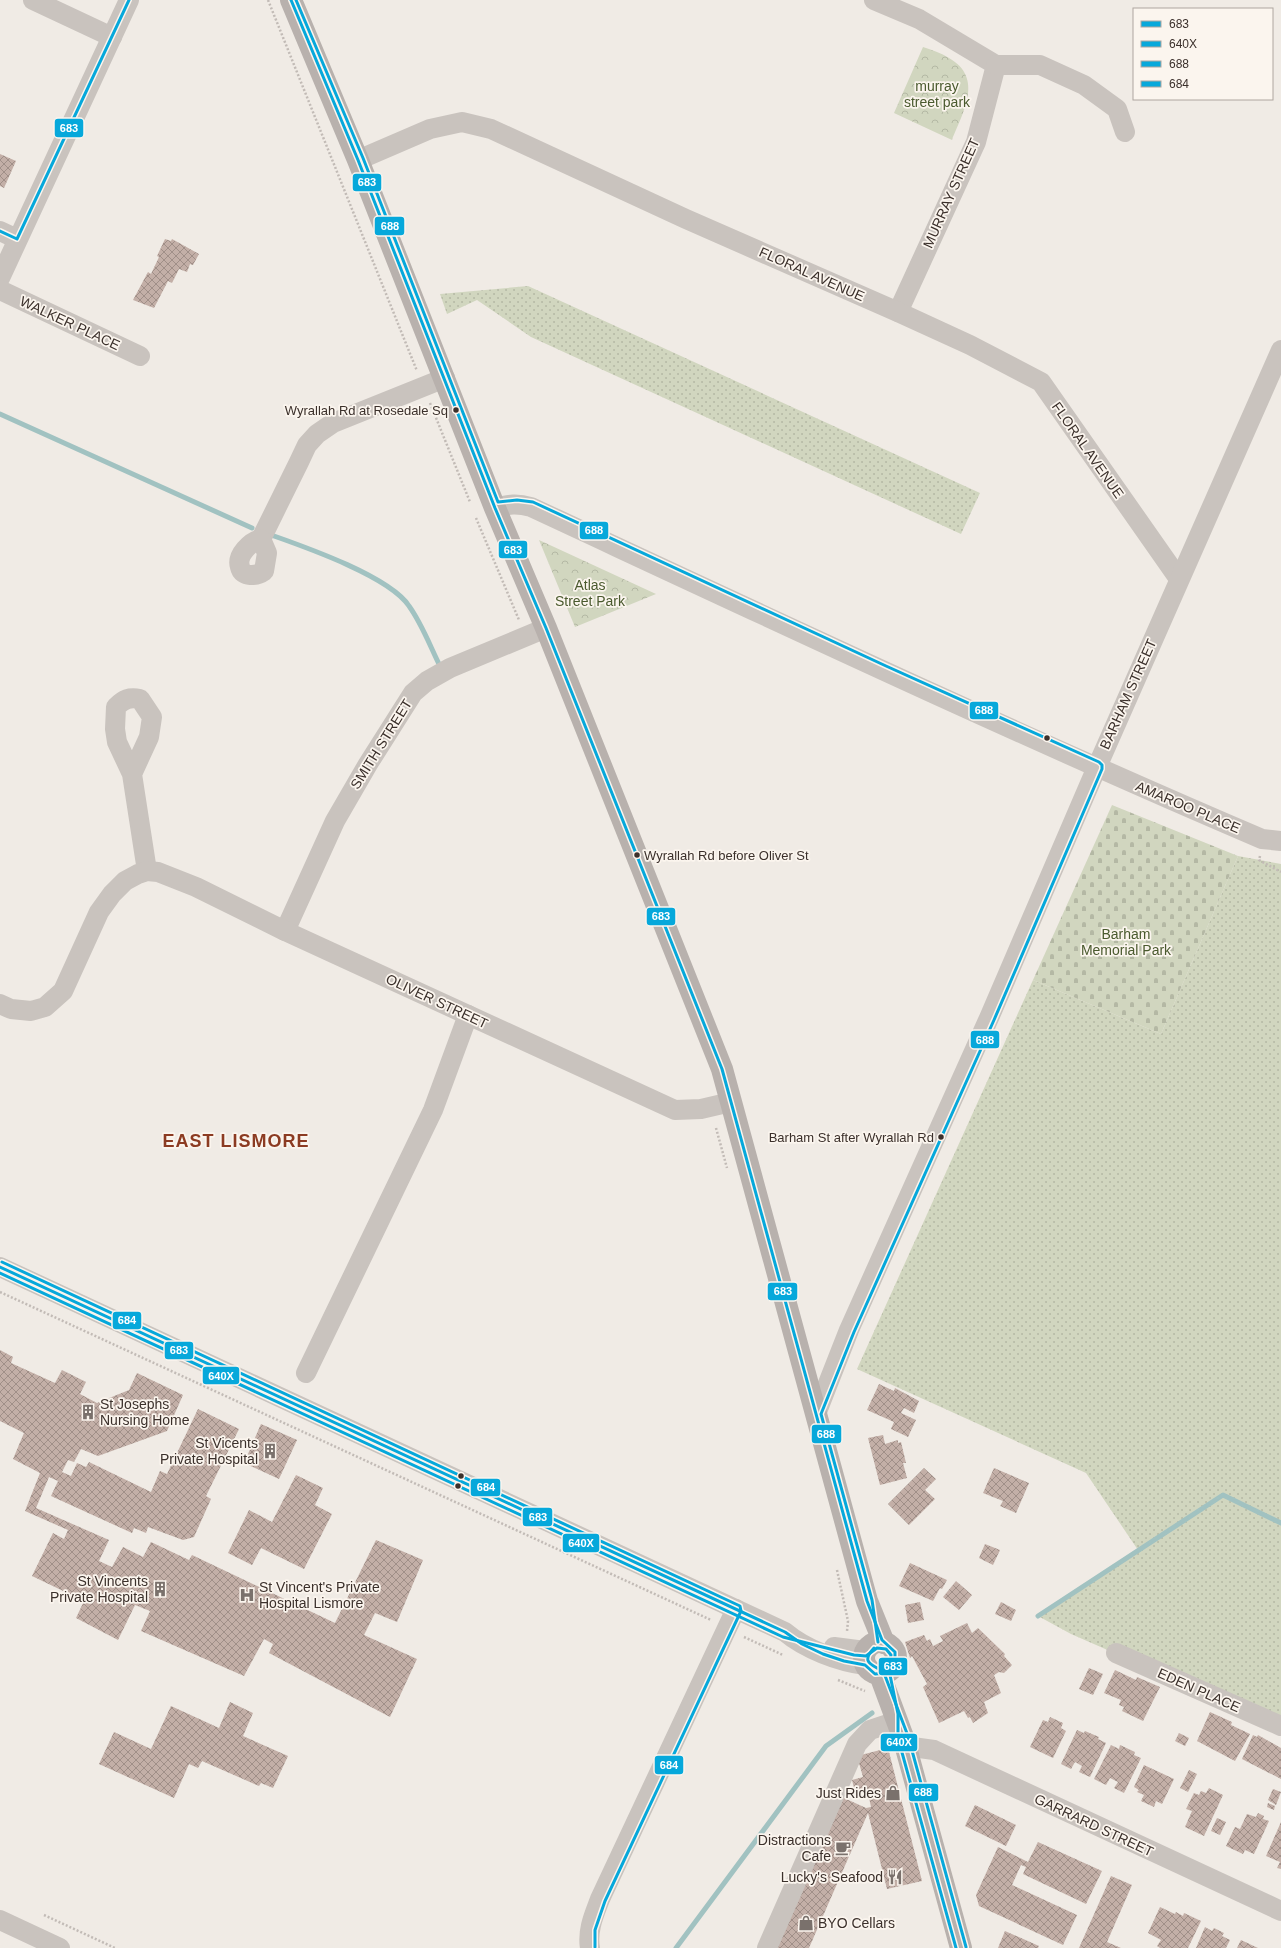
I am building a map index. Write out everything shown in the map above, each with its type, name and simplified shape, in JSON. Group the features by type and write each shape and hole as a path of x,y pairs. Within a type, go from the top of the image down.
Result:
{"main road":[{"path":"292,0 445,378 495,508 536,632 722,1069 721,1104 816,1414 867,1601 877,1657 902,1714 904,1731 902,1735 960,1948"}],"street":[{"path":"33,0 112,37"},
{"path":"0,278 8,235 112,37 129,0"},
{"path":"874,0 919,19 996,65 1040,65 1084,85 1117,109 1125,132"},
{"name":"MURRAY STREET","path":"898,312 976,142 996,65"},
{"name":"FLORAL AVENUE","path":"358,160 430,129 449,124 462,122 492,129 686,219 970,345 1041,382 1179,579"},
{"name":"WALKER PLACE","path":"0,290 140,356"},
{"name":"BARHAM STREET","path":"816,1414 849,1330 989,1018 1096,767 1281,350"},
{"path":"261,539 308,445 317,434 333,423 445,378"},
{"name":"AMAROO PLACE","path":"495,508 511,503 531,506 884,671 1096,767 1262,839 1281,841"},
{"name":"SMITH STREET","path":"285,931 335,821 368,764 413,693 427,681 450,668 536,632"},
{"path":"0,1004 11,1009 31,1011 45,1007 63,991 99,912 112,894 125,881 147,872 132,774"},
{"name":"OLIVER STREET","path":"147,872 158,872 196,887 285,931 675,1110 701,1109 721,1104"},
{"path":"306,1373 432,1110 468,1016"},
{"path":"0,1267 736,1609 835,1659 877,1657"},
{"path":"590,1948 588,1935 600,1899 736,1609"},
{"path":"784,1632 791,1632 838,1648 877,1657"},
{"name":"EDEN PLACE","path":"1116,1653 1281,1726"},
{"path":"767,1948 857,1744 870,1730 902,1735"},
{"name":"GARRARD STREET","path":"902,1735 1281,1911"},
{"path":"0,1920 30,1942 60,1948"}],"path":[{"path":"268,0 471,505"},
{"path":"474,512 536,632"},
{"path":"721,1104 727,1169"},
{"path":"0,1292 711,1620"},
{"path":"836,1569 848,1621 848,1629 838,1648"},
{"path":"44,1915 115,1948"}],"green space":[{"name":"murray street park","path":"923,47 949,58 960,66 966,75 968,96 952,140 894,113"},
{"path":"528,286 980,493 961,534 531,337 477,300 447,314 440,294"},
{"name":"Atlas Street Park","path":"539,540 656,594 575,627"},
{"name":"Barham Memorial Park","path":"1112,805 1238,856 1161,1034 1033,980"},
{"path":"1238,856 1281,864 1281,1726 1071,1634 1038,1616 1138,1550 1086,1473 857,1369 1033,980 1161,1034"}],"building":[{"path":"0,154 16,161 4,188 0,186"},
{"path":"165,239 171,241 172,239 199,254 193,265 190,264 187,272 179,269 172,283 168,281 154,308 133,300 148,272 151,274"},
{"path":"0,1350 13,1357 11,1363 55,1383 62,1370 86,1382 80,1394 97,1403 129,1390 137,1373 183,1395 167,1431 98,1456 81,1449 74,1462 68,1460 62,1472 71,1476 77,1463 86,1467 89,1462 151,1492 160,1471 167,1474 198,1409 239,1429 206,1496 211,1499 194,1537 183,1540 148,1527 146,1533 134,1528 132,1533 51,1496 58,1481 49,1477 36,1508 109,1540 99,1561 112,1567 123,1547 143,1557 151,1542 189,1560 192,1555 335,1623 376,1540 423,1560 397,1622 375,1613 364,1635 417,1659 390,1717 269,1653 273,1644 264,1639 244,1676 141,1631 150,1611 135,1605 118,1640 76,1618 84,1601 32,1576 53,1533 64,1539 68,1530 25,1511 40,1473 13,1459 24,1433 0,1421"},
{"path":"879,1384 894,1391 895,1388 919,1401 914,1413 904,1408 901,1413 916,1420 908,1437 891,1429 894,1422 867,1410"},
{"name":"St Vicents Private Hospital","path":"261,1424 297,1440 279,1479 244,1463"},
{"path":"883,1435 885,1444 898,1440 898,1443 901,1442 906,1463 903,1463 907,1478 880,1485 868,1438"},
{"path":"924,1468 936,1479 925,1490 935,1499 909,1525 888,1504"},
{"path":"994,1468 1029,1483 1016,1513 1000,1506 1003,1501 983,1493"},
{"path":"296,1475 323,1488 315,1505 332,1514 304,1569 261,1548 252,1565 228,1553 249,1510 272,1522"},
{"path":"985,1544 1000,1550 993,1565 979,1558"},
{"path":"910,1563 947,1580 942,1589 940,1588 933,1601 899,1586"},
{"path":"956,1581 972,1595 959,1610 943,1597"},
{"path":"920,1602 924,1620 908,1623 905,1605"},
{"path":"1001,1602 1016,1610 1011,1621 995,1614"},
{"path":"967,1623 972,1633 978,1628 1005,1654 1004,1656 1012,1665 1004,1673 999,1672 994,1675 1001,1693 984,1702 988,1713 973,1723 964,1711 939,1723 923,1687 927,1684 912,1656 910,1658 905,1642 924,1635 927,1641 930,1639 933,1646 943,1641 940,1636"},
{"path":"1089,1668 1103,1674 1093,1695 1079,1689"},
{"path":"1115,1670 1136,1680 1137,1677 1160,1687 1143,1721 1122,1711 1124,1707 1119,1705 1121,1700 1104,1693"},
{"path":"230,1702 253,1713 243,1736 288,1756 273,1788 261,1783 259,1786 202,1761 198,1768 189,1764 174,1798 99,1764 114,1732 151,1749 171,1706 219,1728"},
{"path":"1210,1712 1232,1722 1231,1725 1250,1734 1235,1761 1197,1741"},
{"path":"1050,1717 1063,1723 1061,1728 1066,1731 1053,1758 1030,1747 1043,1720 1048,1722"},
{"path":"1077,1730 1084,1733 1085,1731 1099,1737 1098,1739 1106,1743 1090,1777 1079,1772 1082,1766 1075,1762 1071,1769 1061,1764"},
{"path":"1179,1733 1189,1738 1185,1746 1175,1741"},
{"path":"1253,1735 1257,1737 1258,1735 1281,1748 1281,1779 1242,1759"},
{"path":"1111,1745 1119,1749 1120,1745 1135,1752 1134,1755 1141,1758 1124,1793 1114,1788 1118,1782 1110,1778 1106,1785 1094,1779"},
{"path":"888,1748 922,1881 887,1889 868,1813 809,1948 776,1948 842,1797 866,1808 871,1807 868,1793 854,1788 852,1780 863,1777 857,1756"},
{"path":"1144,1765 1174,1779 1162,1804 1156,1801 1154,1807 1141,1801 1144,1795 1137,1792 1139,1790 1134,1787"},
{"path":"1189,1770 1197,1774 1188,1792 1180,1788"},
{"path":"1209,1788 1223,1795 1204,1836 1185,1827 1192,1811 1186,1809 1194,1793 1199,1795 1201,1791 1206,1793"},
{"path":"1273,1789 1281,1792 1276,1805 1268,1800"},
{"path":"1268,1803 1275,1806 1274,1810 1267,1807"},
{"path":"975,1805 1016,1825 1006,1846 965,1826"},
{"path":"1258,1813 1264,1816 1263,1819 1269,1821 1254,1854 1245,1850 1243,1854 1226,1846 1235,1827 1240,1829 1247,1814 1256,1817"},
{"path":"1217,1818 1226,1822 1220,1835 1211,1831"},
{"path":"1281,1822 1281,1869 1277,1868 1280,1862 1266,1856"},
{"path":"1038,1842 1102,1871 1086,1904 1023,1874 1026,1867 1021,1865 1012,1885 1077,1915 1063,1945 979,1906 976,1895 998,1847 1028,1862"},
{"path":"1111,1876 1132,1885 1107,1942 1121,1948 1079,1948"},
{"path":"1160,1907 1183,1916 1184,1913 1201,1921 1188,1948 1160,1948 1157,1946 1161,1940 1148,1933"},
{"path":"1205,1927 1212,1931 1214,1928 1224,1933 1222,1936 1230,1940 1226,1948 1196,1948"},
{"path":"1005,1931 1039,1946 1038,1948 998,1948"},
{"path":"1241,1940 1258,1948 1237,1948"}],"waterway":[{"path":"0,414 252,528"},
{"path":"274,536 327,556 367,574 399,595 409,606 418,620 440,666"},
{"path":"1038,1616 1223,1495 1281,1523"},
{"path":"676,1948 826,1746 872,1713"}],"transit line":[{"name":"683","path":"0,231 17,239 129,0"},
{"name":"683","path":"0,1267 785,1632 802,1644 823,1654 844,1661 865,1665 875,1674 888,1673 895,1663 895,1652 882,1640 867,1601 722,1069 546,628 495,508 358,160 291,0"},
{"name":"688","path":"296,0 363,158 498,502 517,500 533,502 886,666 1099,762 1102,765 1102,769 994,1020 854,1332 821,1414 872,1600 878,1642"},
{"name":"684","path":"2,1262 740,1606 741,1611 605,1901 595,1930 595,1947"},
{"name":"640X","path":"0,1273 783,1637 854,1655 866,1656 877,1648 886,1649 891,1655 889,1670 898,1714 898,1738 956,1948"},
{"name":"688","path":"874,1648 868,1658 868,1661 884,1673 908,1736 966,1947"}],"place":[{"name":"Wyrallah Rd at Rosedale Sq","path":"456,410"},
{"name":"Wyrallah Rd before Oliver St","path":"637,855"},
{"name":"Barham St after Wyrallah Rd","path":"941,1137"},
{"name":"St Josephs Nursing Home","path":"88,1412"},
{"name":"St Vicents Private Hospital","path":"270,1451"},
{"name":"St Vincents Private Hospital","path":"160,1589"},
{"name":"St Vincent's Private Hospital Lismore","path":"247,1595"},
{"name":"Just Rides","path":"893,1793"},
{"name":"Distractions Cafe","path":"843,1848"},
{"name":"Lucky's Seafood","path":"895,1877"},
{"name":"BYO Cellars","path":"806,1923"}],"district":[{"name":"EAST LISMORE","path":"236,1141"}]}
